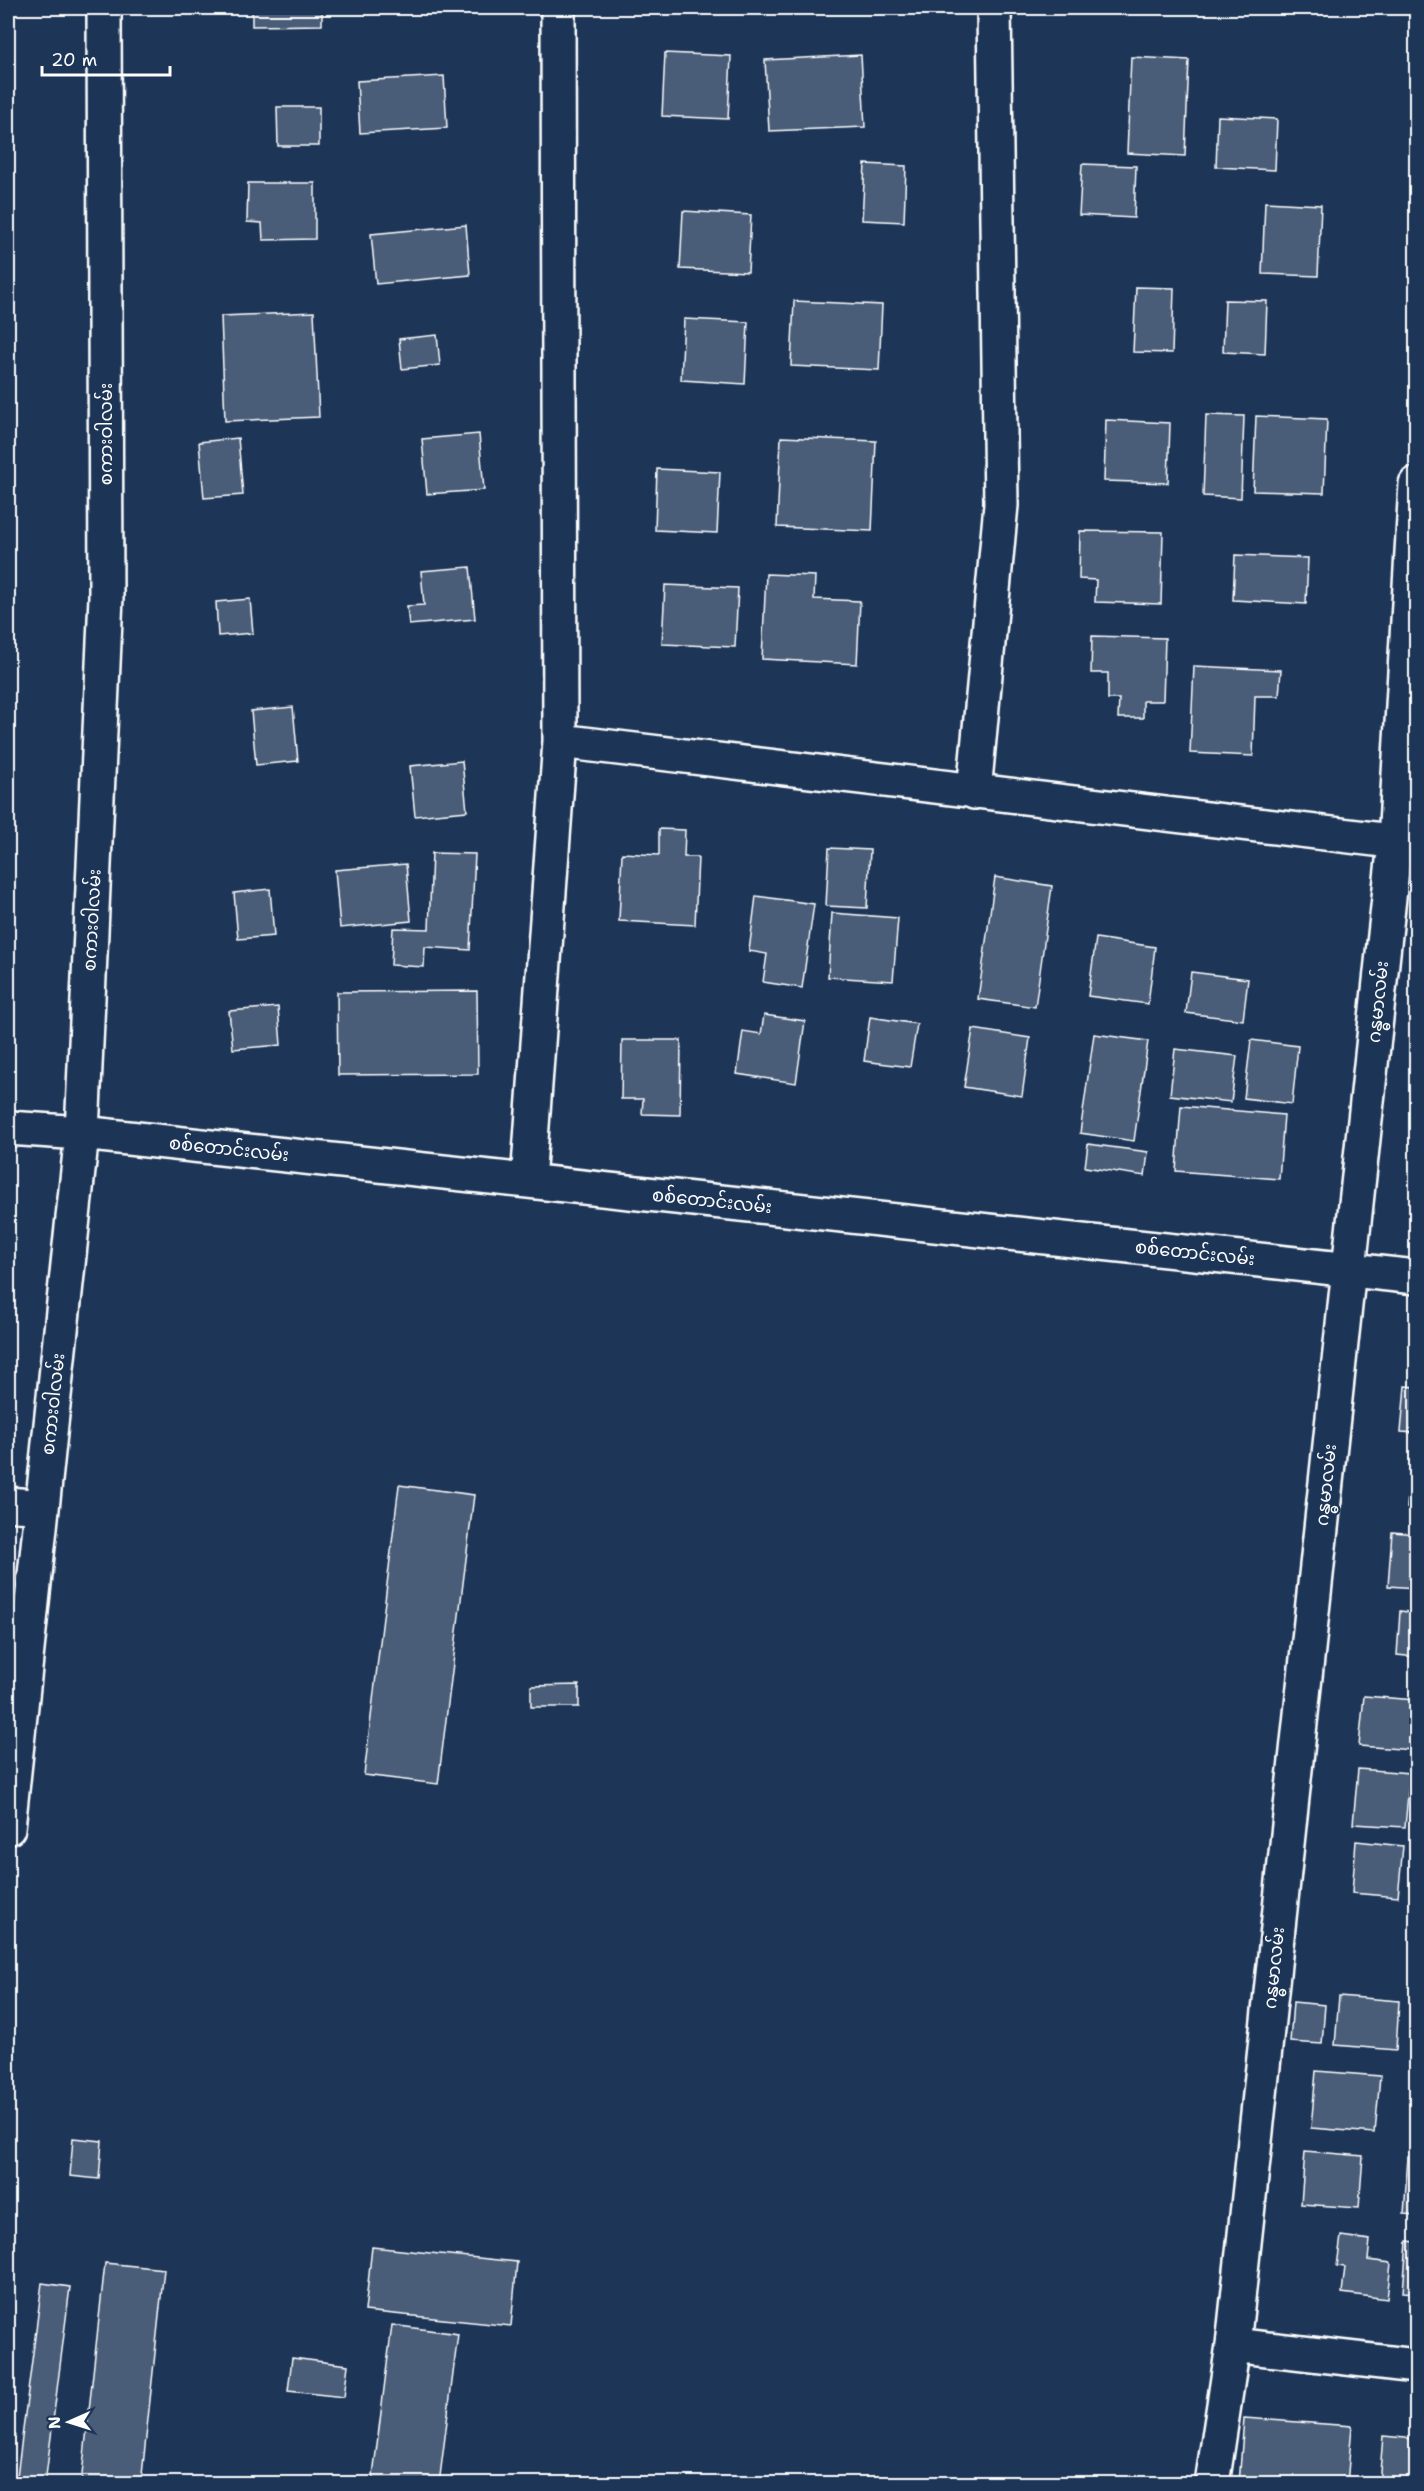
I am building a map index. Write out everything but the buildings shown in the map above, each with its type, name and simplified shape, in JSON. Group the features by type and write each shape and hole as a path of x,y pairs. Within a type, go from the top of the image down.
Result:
{"street":[{"name":"စကားဝါလမ်း","path":"8,1828 82,1134 106,597 104,8"},
{"path":"528,1181 560,741 558,8"},
{"path":"974,792 1001,506 994,8"},
{"name":"ဂန္ဓမာလမ်း","path":"1212,2484 1233,2345 1350,1270 1406,843 1416,484"},
{"path":"560,741 1406,843"},
{"name":"စစ်တောင်းလမ်း","path":"8,1128 528,1181 1416,1277"},
{"path":"8,1504 42,1507"},
{"path":"1233,2345 1416,2366"}]}
